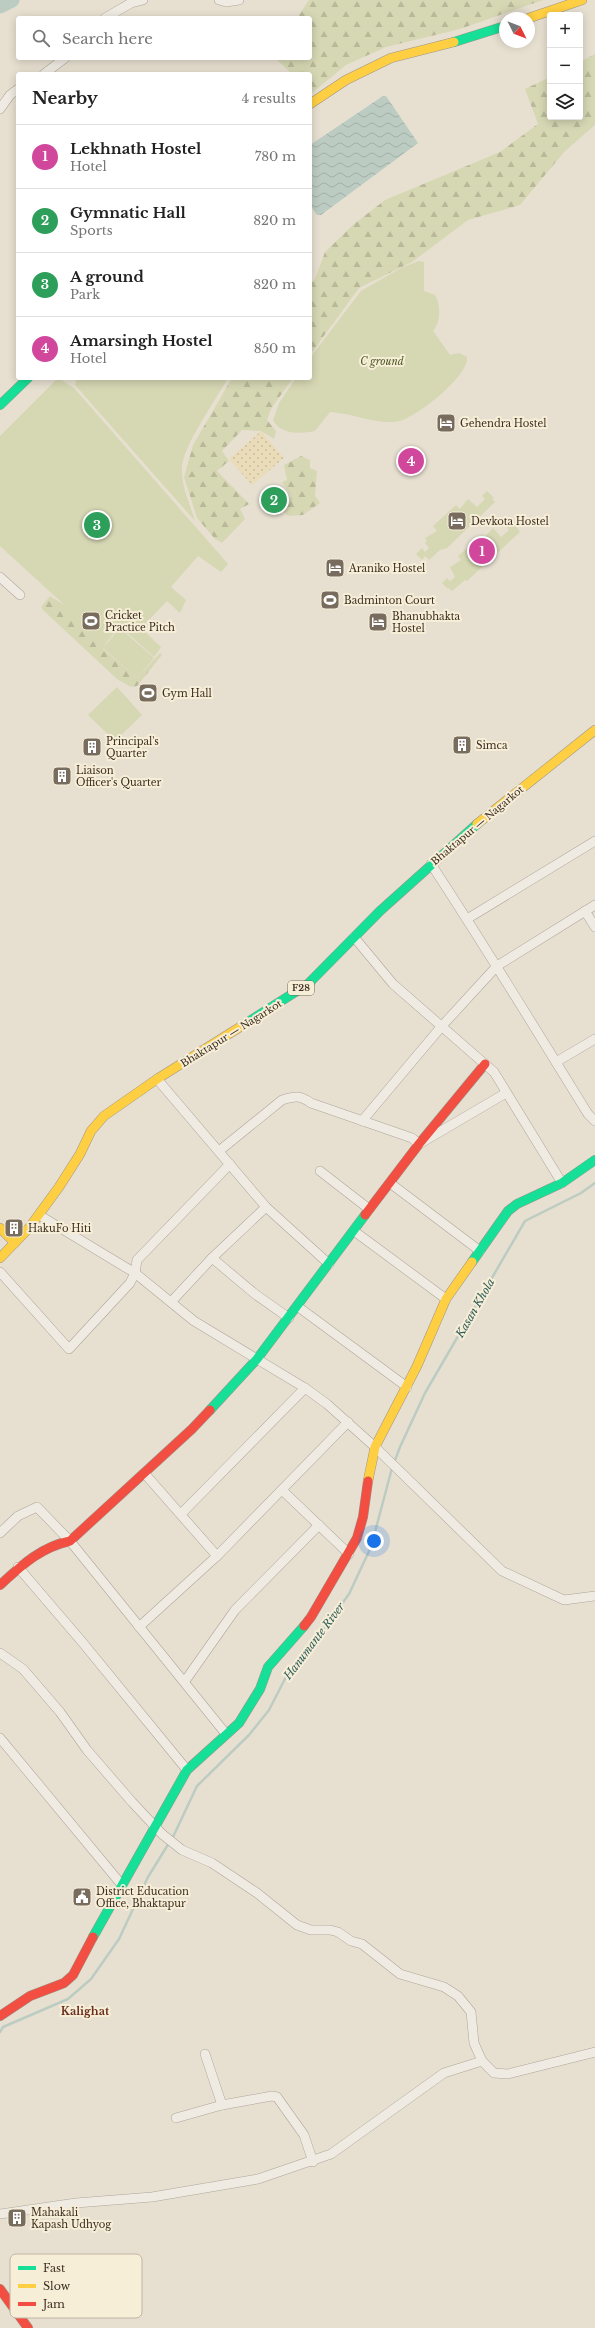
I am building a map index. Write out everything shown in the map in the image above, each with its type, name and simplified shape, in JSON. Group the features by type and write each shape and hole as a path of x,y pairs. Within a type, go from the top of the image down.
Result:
{"street":[{"path":"108,16 131,3 143,0"},
{"path":"219,0 226,2 240,0"},
{"path":"535,16 582,0"},
{"path":"312,103 346,80 385,60 466,39 499,28"},
{"path":"47,72 62,60"},
{"path":"0,109 10,95 16,90"},
{"path":"0,405 26,380"},
{"path":"0,578 20,595"},
{"name":"Bhaktapur — Nagarkot","path":"15,1243 39,1215 59,1187 98,1121 157,1079 308,984 354,937 431,864 495,808 593,734"},
{"path":"467,919 595,841"},
{"path":"431,864 497,966 531,1024 595,1121"},
{"path":"362,1121 441,1027 497,966 595,905"},
{"path":"585,911 595,927"},
{"path":"354,937 392,984 494,1072 562,1182"},
{"path":"556,1062 595,1039"},
{"path":"0,1585 18,1567 55,1544 70,1541 145,1474 192,1429 257,1359 419,1144 485,1064"},
{"path":"157,1079 266,1207 329,1264"},
{"path":"419,1144 506,1093"},
{"path":"219,1152 282,1100 295,1096 302,1096 311,1103 412,1138 419,1144"},
{"path":"2,2011 30,1996 64,1983 73,1975 121,1884 187,1770 245,1714 260,1689 268,1667 311,1617 357,1538 363,1517 371,1462 376,1447 407,1386 446,1299 508,1211 517,1204 562,1182 595,1160"},
{"path":"0,1272 70,1349 130,1283 135,1273 137,1260 230,1164"},
{"path":"320,1172 369,1209"},
{"path":"390,1183 480,1251"},
{"path":"171,1302 212,1258 266,1207"},
{"path":"39,1215 135,1273 194,1321 305,1388 348,1422 376,1447 388,1461 502,1571 564,1600 595,1596"},
{"path":"0,1228 15,1243"},
{"path":"354,1231 446,1299"},
{"name":"F28","path":"0,1258 15,1243"},
{"path":"212,1258 255,1294 289,1318"},
{"path":"297,1306 407,1386"},
{"path":"181,1514 305,1388"},
{"path":"139,1627 217,1556 348,1422"},
{"path":"145,1474 217,1556"},
{"path":"282,1490 349,1554"},
{"path":"0,1533 18,1516 37,1508 70,1541 139,1627 185,1681 226,1734"},
{"path":"185,1681 235,1610 319,1525"},
{"path":"18,1567 83,1643 187,1770"},
{"path":"0,1653 22,1669 60,1712 87,1750 162,1834 174,1844 190,1855 201,1857 224,1871 257,1893 297,1925 311,1930 330,1930 338,1932 351,1942 362,1944 400,1974 444,1987 458,1996 471,2012 474,2043 482,2061 494,2073 508,2074 595,2052"},
{"path":"0,1738 121,1884"},
{"path":"205,2054 222,2105"},
{"path":"0,2214 76,2202 152,2197 243,2182 258,2179 313,2162 330,2154 444,2073 482,2061"},
{"path":"176,2118 222,2105 272,2096 277,2097 304,2136 313,2162"},
{"path":"0,2289 10,2303"},
{"path":"21,2318 28,2328"}],"green space":[{"path":"309,0 543,0 509,12 499,12 499,15 460,29 386,47 346,65 312,93 312,72 290,72 277,60 312,60 312,16 298,16"},
{"path":"595,54 595,125 565,151 520,205 468,220 412,262 359,288 312,352 312,282 315,279 325,252 354,224 385,200 500,152 538,124 525,89 547,78 547,120 583,120 583,60"},
{"name":"C ground","path":"419,261 424,262 424,291 435,295 439,309 438,323 433,331 450,355 459,353 467,357 460,374 430,404 408,418 400,421 375,421 330,412 315,431 297,433 286,431 276,425 273,420 279,403 295,380 312,380 312,355 361,291 401,268"},
{"path":"56,380 61,380 74,388 228,564 221,572 198,556 171,587 186,600 180,613 167,601 141,628 161,647 154,657 120,626 106,643 0,546 0,436"},
{"path":"76,380 227,380 201,423 184,459 182,468 183,481 195,521 75,385"},
{"path":"231,380 292,380 271,409 267,420 276,431 274,439 261,431 242,430 222,451 229,461 217,471 249,504 240,509 245,519 222,543 215,539 197,518 184,477 193,445"},
{"path":"301,456 310,460 310,468 317,471 315,496 320,503 303,515 288,516 284,512 287,507 286,501 291,496 282,482 287,480 284,465"},
{"name":"Devkota Hostel","path":"487,491 494,498 492,499 495,502 447,548 440,550 429,560 425,556 422,560 416,554 422,548 425,552 429,548 425,543 427,541 425,538 437,531 433,526 456,505 460,509 468,499 477,507 485,499 482,496"},
{"path":"512,521 520,532 467,581 465,580 452,591 442,583 447,578 450,581 455,577 450,567 461,560 458,556 481,536 484,538 493,528 501,537 509,530 506,526"},
{"path":"50,596 69,608 106,643 103,649 137,678 160,653 162,655 137,686 131,687 117,679 44,611 41,607"},
{"path":"120,628 154,658 137,678 103,648"},
{"path":"117,687 142,715 115,741 88,715"}],"sand":[{"path":"261,431 284,458 252,485 229,459"}],"water":[{"path":"383,96 386,96 418,143 321,215 317,215 312,208 312,144"}],"waterway":[{"name":"Hanumante River","path":"0,6 12,0"},
{"name":"Hanumante River","path":"172,1839 197,1786 249,1735 269,1710 288,1673 318,1637 349,1594 371,1547 392,1468 425,1393 525,1221 581,1193 595,1183"},
{"name":"Kasan Khola","path":"0,2032 3,2027 68,1999 91,1979 119,1939 148,1877 169,1843"}],"traffic: fast":[{"path":"454,42 499,28"},
{"path":"0,405 26,380"},
{"path":"248,1022 308,984 380,911 477,824"},
{"path":"472,1262 508,1211 517,1204 562,1183 595,1160"},
{"path":"210,1410 257,1359 365,1215"},
{"path":"93,1937 187,1770 239,1723 260,1689 268,1667 304,1626"}],"traffic: slow":[{"path":"535,16 582,0"},
{"path":"312,103 346,80 391,58 454,42"},
{"path":"477,824 595,730"},
{"path":"0,1258 29,1228 59,1187 80,1154 91,1131 104,1116 157,1079 248,1022"},
{"path":"0,1228 15,1243"},
{"path":"368,1481 375,1447 417,1366 446,1299 472,1262"}],"traffic: jam":[{"path":"365,1215 419,1144 485,1064"},
{"path":"0,1585 24,1564 41,1552 70,1541 192,1429 210,1410"},
{"path":"304,1626 311,1617 357,1538 363,1517 368,1481"},
{"path":"0,2016 30,1996 64,1983 73,1975 93,1937"},
{"path":"0,2289 10,2303"},
{"path":"21,2318 28,2328"}],"place":[{"name":"Gehendra Hostel","path":"446,423"},
{"name":"Amarsingh Hostel","path":"411,461"},
{"name":"Gymnatic Hall","path":"274,500"},
{"name":"Devkota Hostel","path":"457,521"},
{"name":"A ground","path":"97,525"},
{"name":"Lekhnath Hostel","path":"482,551"},
{"name":"Araniko Hostel","path":"335,568"},
{"name":"Badminton Court","path":"330,600"},
{"name":"Cricket Practice Pitch","path":"91,621"},
{"name":"Bhanubhakta Hostel","path":"378,622"},
{"name":"Gym Hall","path":"148,693"},
{"name":"Simca","path":"462,745"},
{"name":"Principal's Quarter","path":"92,747"},
{"name":"Liaison Officer's Quarter","path":"62,776"},
{"name":"HakuFo Hiti","path":"14,1228"},
{"name":"District Education Office, Bhaktapur","path":"82,1897"},
{"name":"Mahakali Kapash Udhyog","path":"17,2218"}],"district":[{"name":"Kalighat","path":"85,2011"}]}
